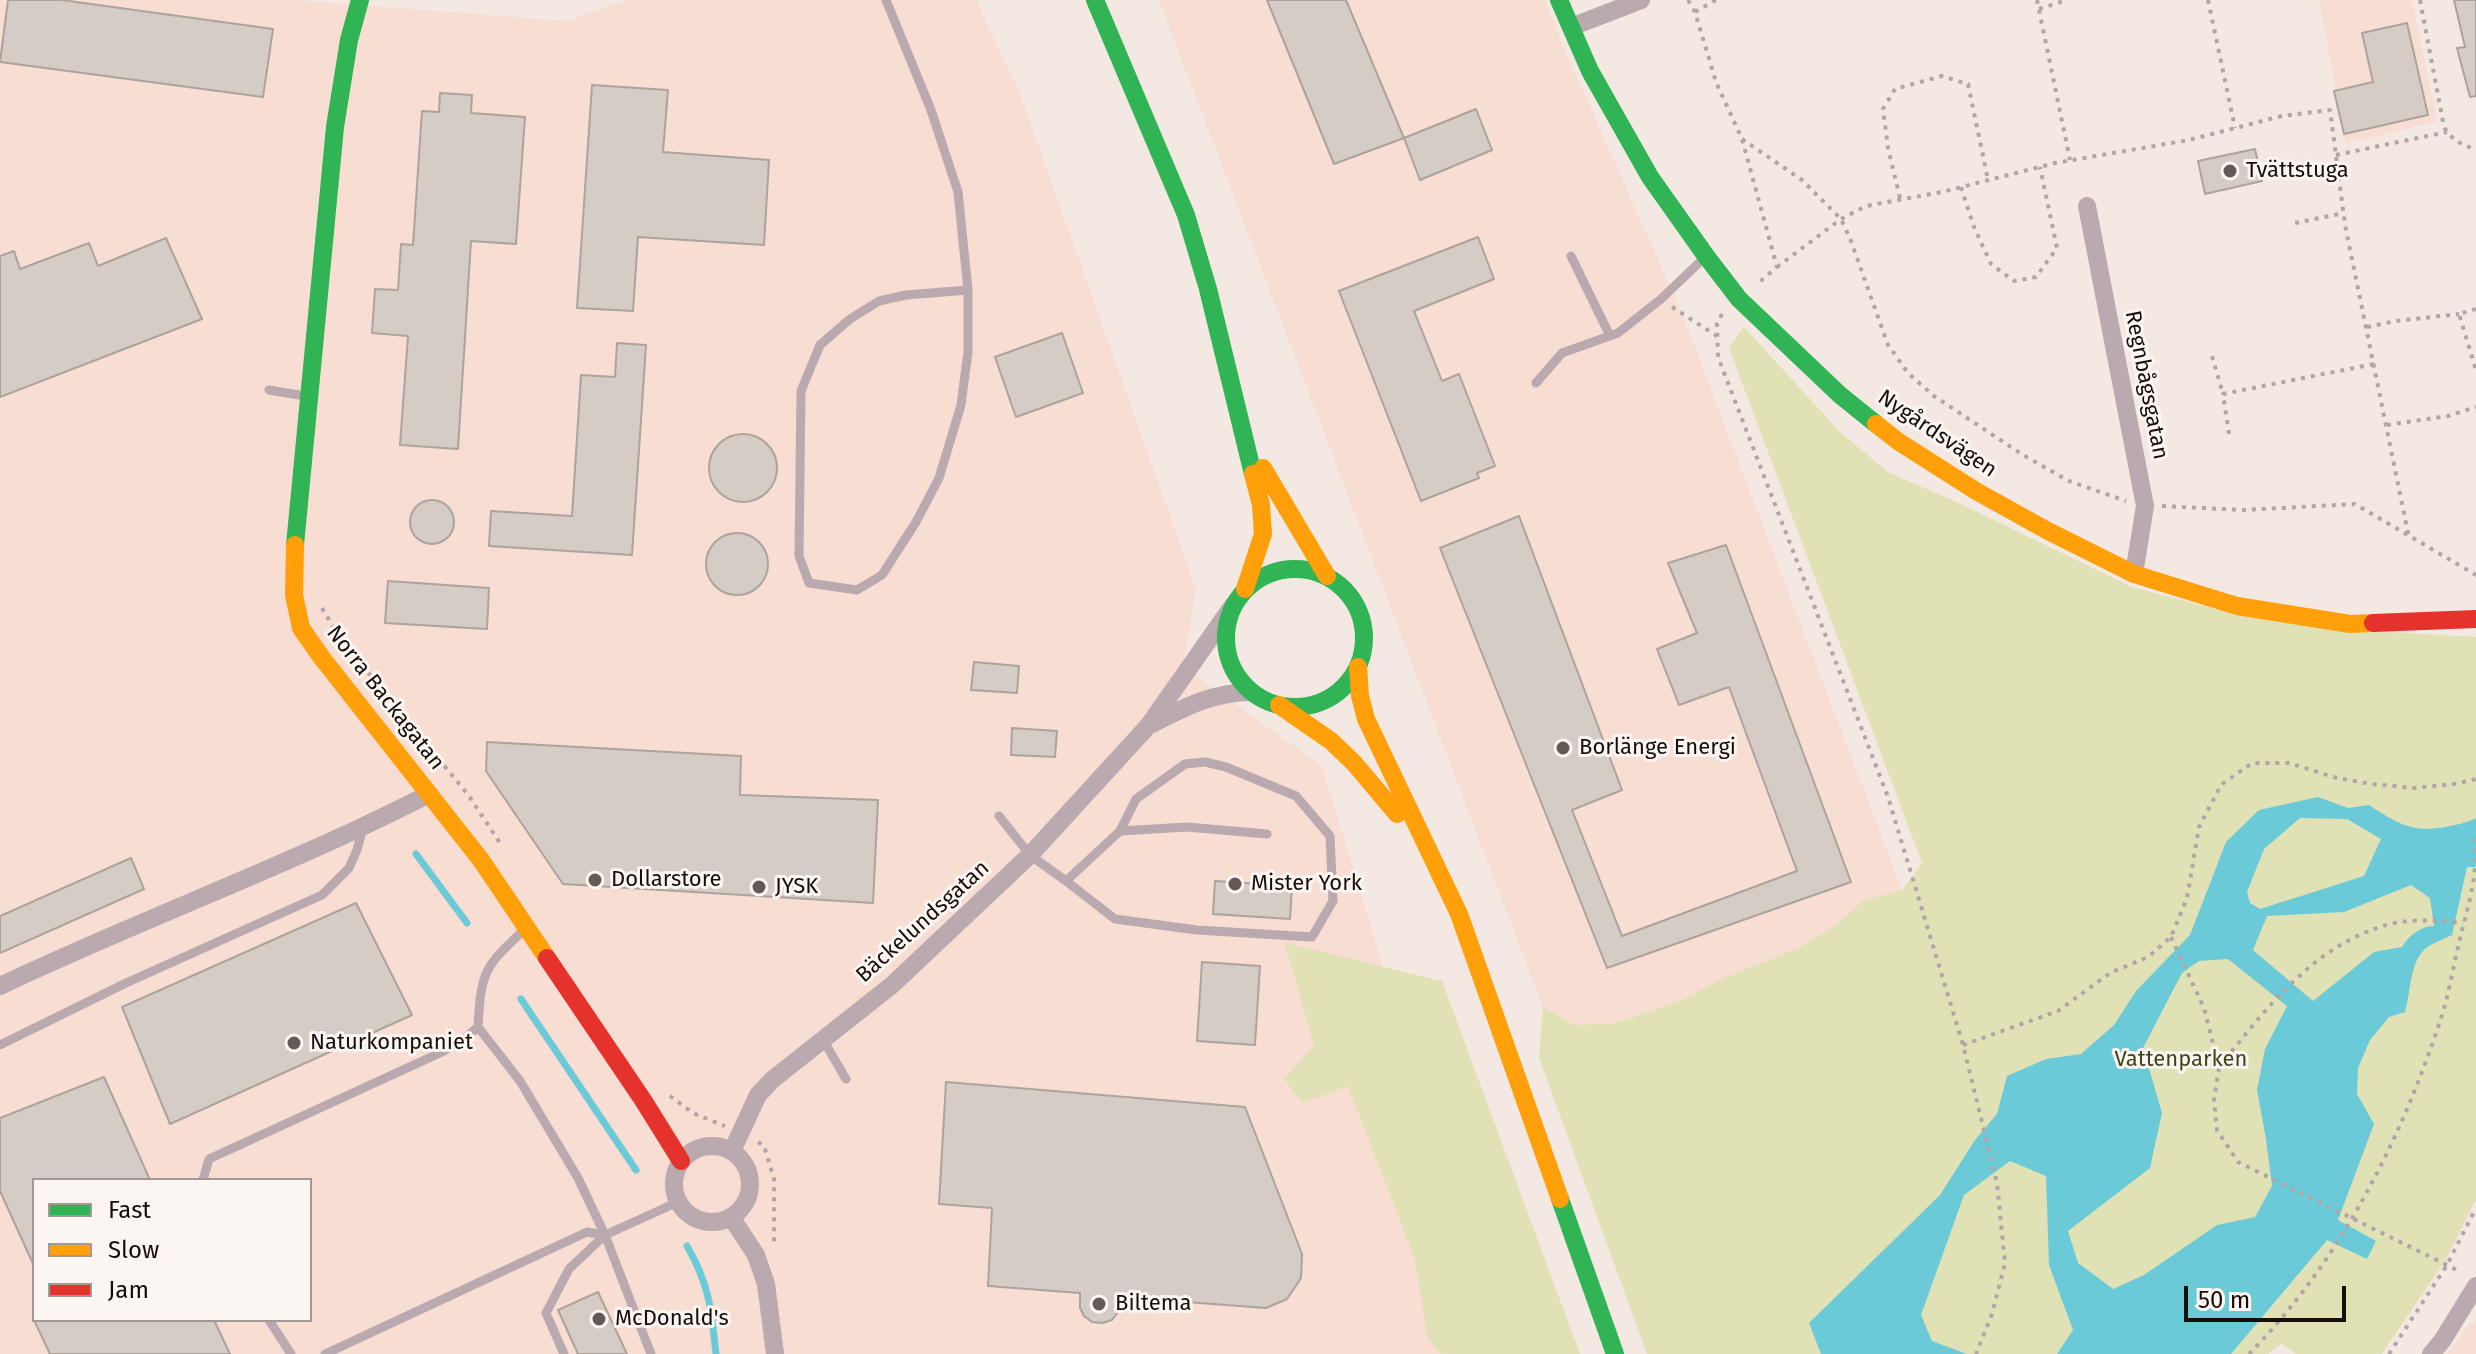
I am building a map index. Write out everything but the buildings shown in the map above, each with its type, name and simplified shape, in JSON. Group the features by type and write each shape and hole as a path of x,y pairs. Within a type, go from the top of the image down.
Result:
{"main road":[{"name":"Norra Backagatan","path":"360,0 349,40 335,127 309,396 294,558 294,595 301,628 481,860 681,1161"},
{"path":"1095,0 1186,215 1208,289 1261,505 1263,534 1227,622 1226,642 1234,670 1252,692 1279,705 1331,741 1354,763 1429,854"},
{"name":"Nygårdsvägen","path":"1559,0 1590,71 1650,177 1739,299 1840,395 1899,442 2036,525 2134,574 2237,606 2350,624 2476,619"},
{"path":"1085,24 1186,215"},
{"path":"1246,436 1280,500 1327,576 1348,592 1361,615 1365,641 1358,667 1360,696 1366,719 1459,914 1615,1354"},
{"path":"1240,596 1257,580 1284,569 1299,568 1327,576"},
{"path":"1279,705 1295,707 1326,700 1344,686 1358,667"}],"street":[{"path":"1571,27 1641,0"},
{"name":"Regnbågsgatan","path":"2087,206 2145,506 2134,574"},
{"name":"Bäckelundsgatan","path":"732,1151 758,1095 772,1080 892,985 1030,855 1149,725 1240,596"},
{"name":"Bäckelundsgatan","path":"1149,725 1205,699 1232,692 1252,692"},
{"path":"0,986 363,828 429,794"},
{"path":"722,1147 732,1151 742,1160 750,1184 748,1197 741,1209 720,1222 696,1219 685,1212 678,1202 673,1181 681,1161 699,1148 722,1147"},
{"path":"731,1217 756,1255 766,1284 775,1354"},
{"path":"2431,1354 2442,1341 2471,1281"}],"lane":[{"path":"886,0 931,110 958,192 968,290 968,352 961,405 939,478 916,522 882,575 857,590 809,583 799,556 801,391 820,345 850,319 879,301 906,295 968,290"},
{"path":"1571,256 1610,336"},
{"path":"1536,383 1562,353 1618,333 1661,299 1706,256"},
{"path":"269,390 309,396"},
{"path":"999,816 1030,855 1115,919 1197,930 1312,937 1333,901 1330,836 1296,796 1226,767 1205,762 1185,764 1136,799 1120,831 1066,881"},
{"path":"1120,831 1187,827 1267,834"},
{"path":"0,1045 126,983 322,895 349,868 363,828"},
{"path":"526,927 486,970 480,990 478,1027 520,1081 578,1178 605,1235 651,1354"},
{"path":"204,1178 209,1159 442,1052 478,1027"},
{"path":"822,1038 846,1079"},
{"path":"564,1354 546,1313 569,1269 605,1235 678,1202"},
{"path":"325,1354 587,1232 605,1235"},
{"path":"270,1322 291,1354"}],"path":[{"path":"1688,0 1695,12 1716,82 1742,139 1777,267"},
{"path":"1695,12 1716,0"},
{"path":"2037,0 2070,160"},
{"path":"2039,9 2067,0"},
{"path":"2208,0 2235,128"},
{"path":"2420,0 2444,127 2450,137 2460,144 2476,149"},
{"path":"1900,198 1888,148 1883,109 1895,89 1942,76 1968,84 1988,180"},
{"path":"1976,1354 1992,1314 2005,1263 1997,1183 1963,1045 1888,797 1718,357 1717,324 1724,310 1841,219 1866,206 2070,160 2189,140 2282,116 2330,110 2344,213 2409,538"},
{"path":"2336,155 2447,132"},
{"path":"1742,139 1802,180 1841,219 1888,345 1908,373 1934,396 2044,467 2102,494 2145,506 2244,510 2355,504 2476,575"},
{"path":"1961,187 1974,227 1991,264 2014,281 2036,277 2057,248 2040,167"},
{"path":"2295,223 2344,213"},
{"path":"1661,299 1717,336"},
{"path":"2367,327 2476,309"},
{"path":"2459,314 2476,370"},
{"path":"2212,356 2223,394 2229,434"},
{"path":"2223,394 2374,364"},
{"path":"2387,425 2448,416 2476,407"},
{"path":"320,594 322,608 339,637 469,796 504,848"},
{"path":"1963,1045 2058,1011 2110,973 2148,957 2171,937 2187,898 2199,827 2221,785 2252,763 2289,763 2337,778 2414,788 2476,779"},
{"path":"2253,1353 2352,1220 2388,1152 2443,1010 2475,876 2476,836"},
{"path":"2219,1067 2267,1008 2313,963 2352,938 2391,924 2428,920 2463,923"},
{"path":"2171,937 2204,1008 2219,1067 2214,1101 2217,1130 2238,1162 2447,1265 2471,1281"},
{"path":"671,1096 693,1113 764,1146 774,1179 776,1255"},
{"path":"2389,1354 2447,1265 2476,1208"}],"shaded area":[{"path":"0,0 294,0 566,21 628,0 976,0 1019,91 1196,589 1183,667 1322,766 1500,1354 0,1354"},
{"path":"1159,0 1545,0 1683,316 1902,890 1864,900 1835,926 1798,948 1728,976 1677,1002 1615,1023 1575,1025 1543,1007"},
{"path":"2319,0 2412,0 2437,122 2346,143"},
{"path":"2476,1318 2476,1354 2446,1354"}],"green space":[{"name":"Vattenparken","path":"1744,327 1840,432 1888,472 2132,587 2223,611 2340,629 2476,637 2476,1199 2447,1258 2382,1354 2296,1354 2282,1344 2268,1354 1647,1354 1539,1058 1543,1007 1575,1025 1615,1023 1677,1002 1728,976 1798,948 1835,926 1864,900 1902,890 1922,863 1729,348"},
{"path":"1285,943 1442,981 1580,1354 1441,1354 1427,1337 1415,1259 1348,1086 1303,1103 1284,1079 1314,1046"}],"water":[{"name":"Vattenparken","path":"2318,797 2348,808 2369,805 2396,821 2423,829 2465,823 2476,818 2476,867 2467,867 2452,935 2429,946 2418,957 2405,1012 2389,1017 2370,1040 2358,1068 2357,1094 2374,1124 2338,1220 2376,1241 2367,1259 2327,1240 2231,1354 2057,1354 2073,1330 2049,1265 2046,1176 2010,1161 1964,1195 1921,1315 1932,1341 1967,1354 1821,1354 1809,1323 1940,1195 1975,1140 1997,1114 2007,1076 2046,1059 2081,1054 2114,1025 2136,991 2190,935 2226,842 2259,810","holes":["2300,818 2347,819 2381,839 2364,876 2260,909 2250,903 2247,892 2264,849","2411,885 2430,898 2434,926 2415,932 2402,947 2374,952 2313,1001 2253,950 2267,916 2344,912","2228,959 2287,1006 2265,1049 2257,1090 2272,1186 2255,1217 2217,1225 2144,1275 2113,1289 2078,1263 2068,1231 2150,1168 2162,1113 2143,1048 2182,973 2199,961"]}],"waterway":[{"path":"416,854 467,923"},
{"path":"521,999 636,1170"},
{"path":"687,1246 705,1286 716,1354"}],"traffic: fast":[{"path":"295,545 335,127 349,40 360,0"},
{"path":"1095,0 1186,215 1208,289 1253,474"},
{"path":"1559,0 1590,71 1650,177 1706,256 1739,299 1840,395 1876,424"},
{"path":"1295,569 1321,574 1344,589 1359,612 1364,638 1359,664 1344,687 1321,702 1295,707 1269,702 1246,687 1231,664 1226,638 1231,612 1246,589 1269,574 1295,569"},
{"path":"1560,1199 1615,1354"}],"traffic: slow":[{"path":"1876,424 1976,491 2134,574 2237,606 2350,624 2373,623"},
{"path":"1263,468 1327,576"},
{"path":"1245,589 1263,534 1261,505 1253,474"},
{"path":"295,545 294,595 301,628 481,860 547,958"},
{"path":"1358,667 1360,696 1366,719 1459,914 1560,1199"},
{"path":"1279,705 1331,741 1397,814"}],"traffic: jam":[{"path":"2373,623 2476,619"},
{"path":"547,958 681,1161"}],"place":[{"name":"Tvättstuga","path":"2230,171"},
{"name":"Borlänge Energi","path":"1563,748"},
{"name":"Dollarstore","path":"595,880"},
{"name":"Mister York","path":"1235,884"},
{"name":"JYSK","path":"759,887"},
{"name":"Naturkompaniet","path":"294,1043"},
{"name":"Biltema","path":"1099,1304"},
{"name":"McDonald's","path":"599,1319"}]}
